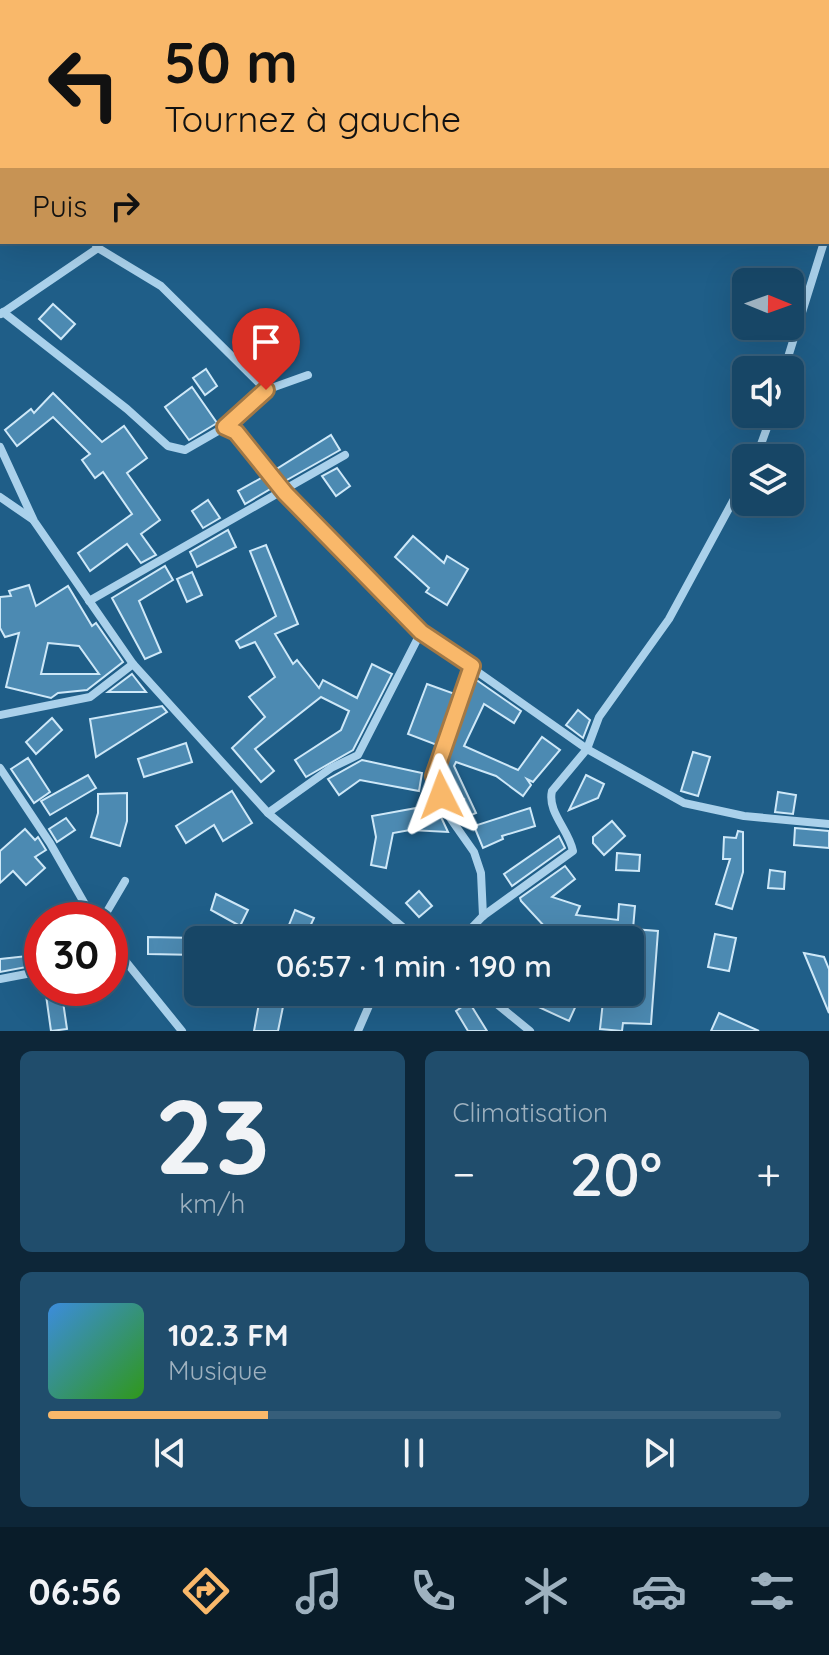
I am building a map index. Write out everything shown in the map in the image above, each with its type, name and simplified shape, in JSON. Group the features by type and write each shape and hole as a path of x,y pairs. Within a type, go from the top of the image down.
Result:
{"street":[{"path":"788,356 823,244"},
{"path":"266,390 161,286 96,245 2,313 127,409 168,446 185,450 225,427 266,390 308,375"},
{"path":"225,427 236,432 285,493 421,632 587,749 684,803 744,816 829,824"},
{"path":"0,447 34,521 133,664 268,813 401,926"},
{"path":"89,601 285,493 345,455"},
{"path":"0,497 34,521"},
{"path":"473,926 573,851 571,839 550,799 552,791 587,749 599,717 669,619 732,503"},
{"path":"268,813 331,768 358,755 421,632"},
{"path":"0,715 90,697 133,664"},
{"path":"472,666 434,776 448,815 474,852 481,873 483,916"},
{"path":"0,768 50,843 84,902"},
{"path":"113,902 125,881"},
{"path":"128,964 182,1031"},
{"path":"0,979 24,974"},
{"path":"358,1031 369,1006"},
{"path":"499,1006 530,1031"}],"building":[{"path":"53,304 75,324 61,339 39,319"},
{"path":"206,369 217,386 205,395 193,378"},
{"path":"192,387 217,423 189,440 165,407"},
{"path":"53,393 102,442 124,426 147,458 127,473 160,520 141,534 156,555 141,563 127,544 90,571 78,553 132,514 103,472 95,478 82,460 90,454 53,417 17,446 5,430 31,409 34,413"},
{"path":"331,435 340,450 285,481 275,470"},
{"path":"337,468 350,486 336,496 322,476"},
{"path":"263,477 272,488 245,504 238,491"},
{"path":"208,500 220,518 203,528 192,511"},
{"path":"228,530 236,547 197,567 190,552"},
{"path":"413,536 444,563 447,556 468,569 447,605 426,592 429,588 395,557"},
{"path":"266,545 298,624 275,634 293,664 297,660 319,688 323,680 357,698 372,664 392,674 353,750 306,777 295,760 341,730 349,711 321,697 255,749 274,771 261,782 232,748 265,717 249,697 275,677 255,642 240,648 236,641 276,616 250,551"},
{"path":"165,566 173,580 139,601 161,652 145,659 112,598"},
{"path":"192,572 202,595 187,602 177,579"},
{"path":"29,585 36,606 68,586 92,626 96,623 123,662 87,690 58,693 51,698 6,687 19,633 5,637 0,628 0,597 11,596 9,591","holes":["48,643 79,646 99,674 41,674"]},
{"path":"132,674 146,692 108,692"},
{"path":"475,679 521,711 514,723 484,704 464,746 518,770 542,737 560,750 533,782 527,779 531,785 523,796 496,776 456,762 454,766 476,813 462,819 454,801 465,799 452,797 444,781 447,759"},
{"path":"427,684 455,694 437,745 408,734"},
{"path":"162,706 167,712 96,757 90,719"},
{"path":"578,710 590,720 583,738 566,725"},
{"path":"52,718 62,730 36,754 26,742"},
{"path":"186,743 192,762 144,777 138,759"},
{"path":"693,752 710,757 698,796 681,791"},
{"path":"28,758 50,792 34,803 11,769"},
{"path":"362,760 422,773 419,791 360,780 339,795 328,779"},
{"path":"88,775 96,788 50,815 41,801"},
{"path":"586,775 604,784 598,798 569,810"},
{"path":"232,791 252,823 223,841 214,825 186,843 176,826"},
{"path":"778,792 796,795 793,814 775,812"},
{"path":"127,793 127,821 120,846 91,837 98,813 98,794"},
{"path":"416,808 415,815 441,817 448,832 410,830 393,833 386,868 371,865 376,837 372,816"},
{"path":"530,808 535,826 502,836 503,839 483,848 474,826"},
{"path":"66,818 75,830 57,842 49,829"},
{"path":"612,821 625,836 604,855 593,843 593,837"},
{"path":"795,828 829,831 829,848 794,845"},
{"path":"25,829 35,840 38,837 46,850 35,857 45,868 26,885 13,871 0,883 0,851"},
{"path":"738,831 743,832 743,872 732,909 716,904 730,859 723,859 724,837 736,838"},
{"path":"559,836 565,848 512,886 504,874"},
{"path":"617,853 640,855 639,871 616,870"},
{"path":"565,866 575,879 552,897 580,906 576,915 618,920 619,904 635,906 633,926 544,926 520,898"},
{"path":"770,870 785,872 784,889 768,888"},
{"path":"419,891 432,906 419,917 406,903"},
{"path":"216,894 248,910 240,926 211,910"},
{"path":"295,910 314,918 310,926 289,925"},
{"path":"644,930 658,931 651,1024 623,1023 622,1031 600,1029 602,1006 644,1006"},
{"path":"715,934 736,938 729,971 708,967"},
{"path":"148,937 184,938 184,955 148,954"},
{"path":"804,953 824,957 829,969 829,1013"},
{"path":"24,956 24,967 0,972 0,959"},
{"path":"48,1006 64,1006 67,1029 51,1031"},
{"path":"258,1006 283,1006 278,1031 254,1031"},
{"path":"463,1006 471,1006 487,1031 468,1031 456,1011"},
{"path":"536,1006 576,1006 569,1021"},
{"path":"719,1013 759,1031 711,1031"}],"route":[{"path":"266,390 225,427 236,432 285,493 421,632 472,666 434,776 441,795"}]}
